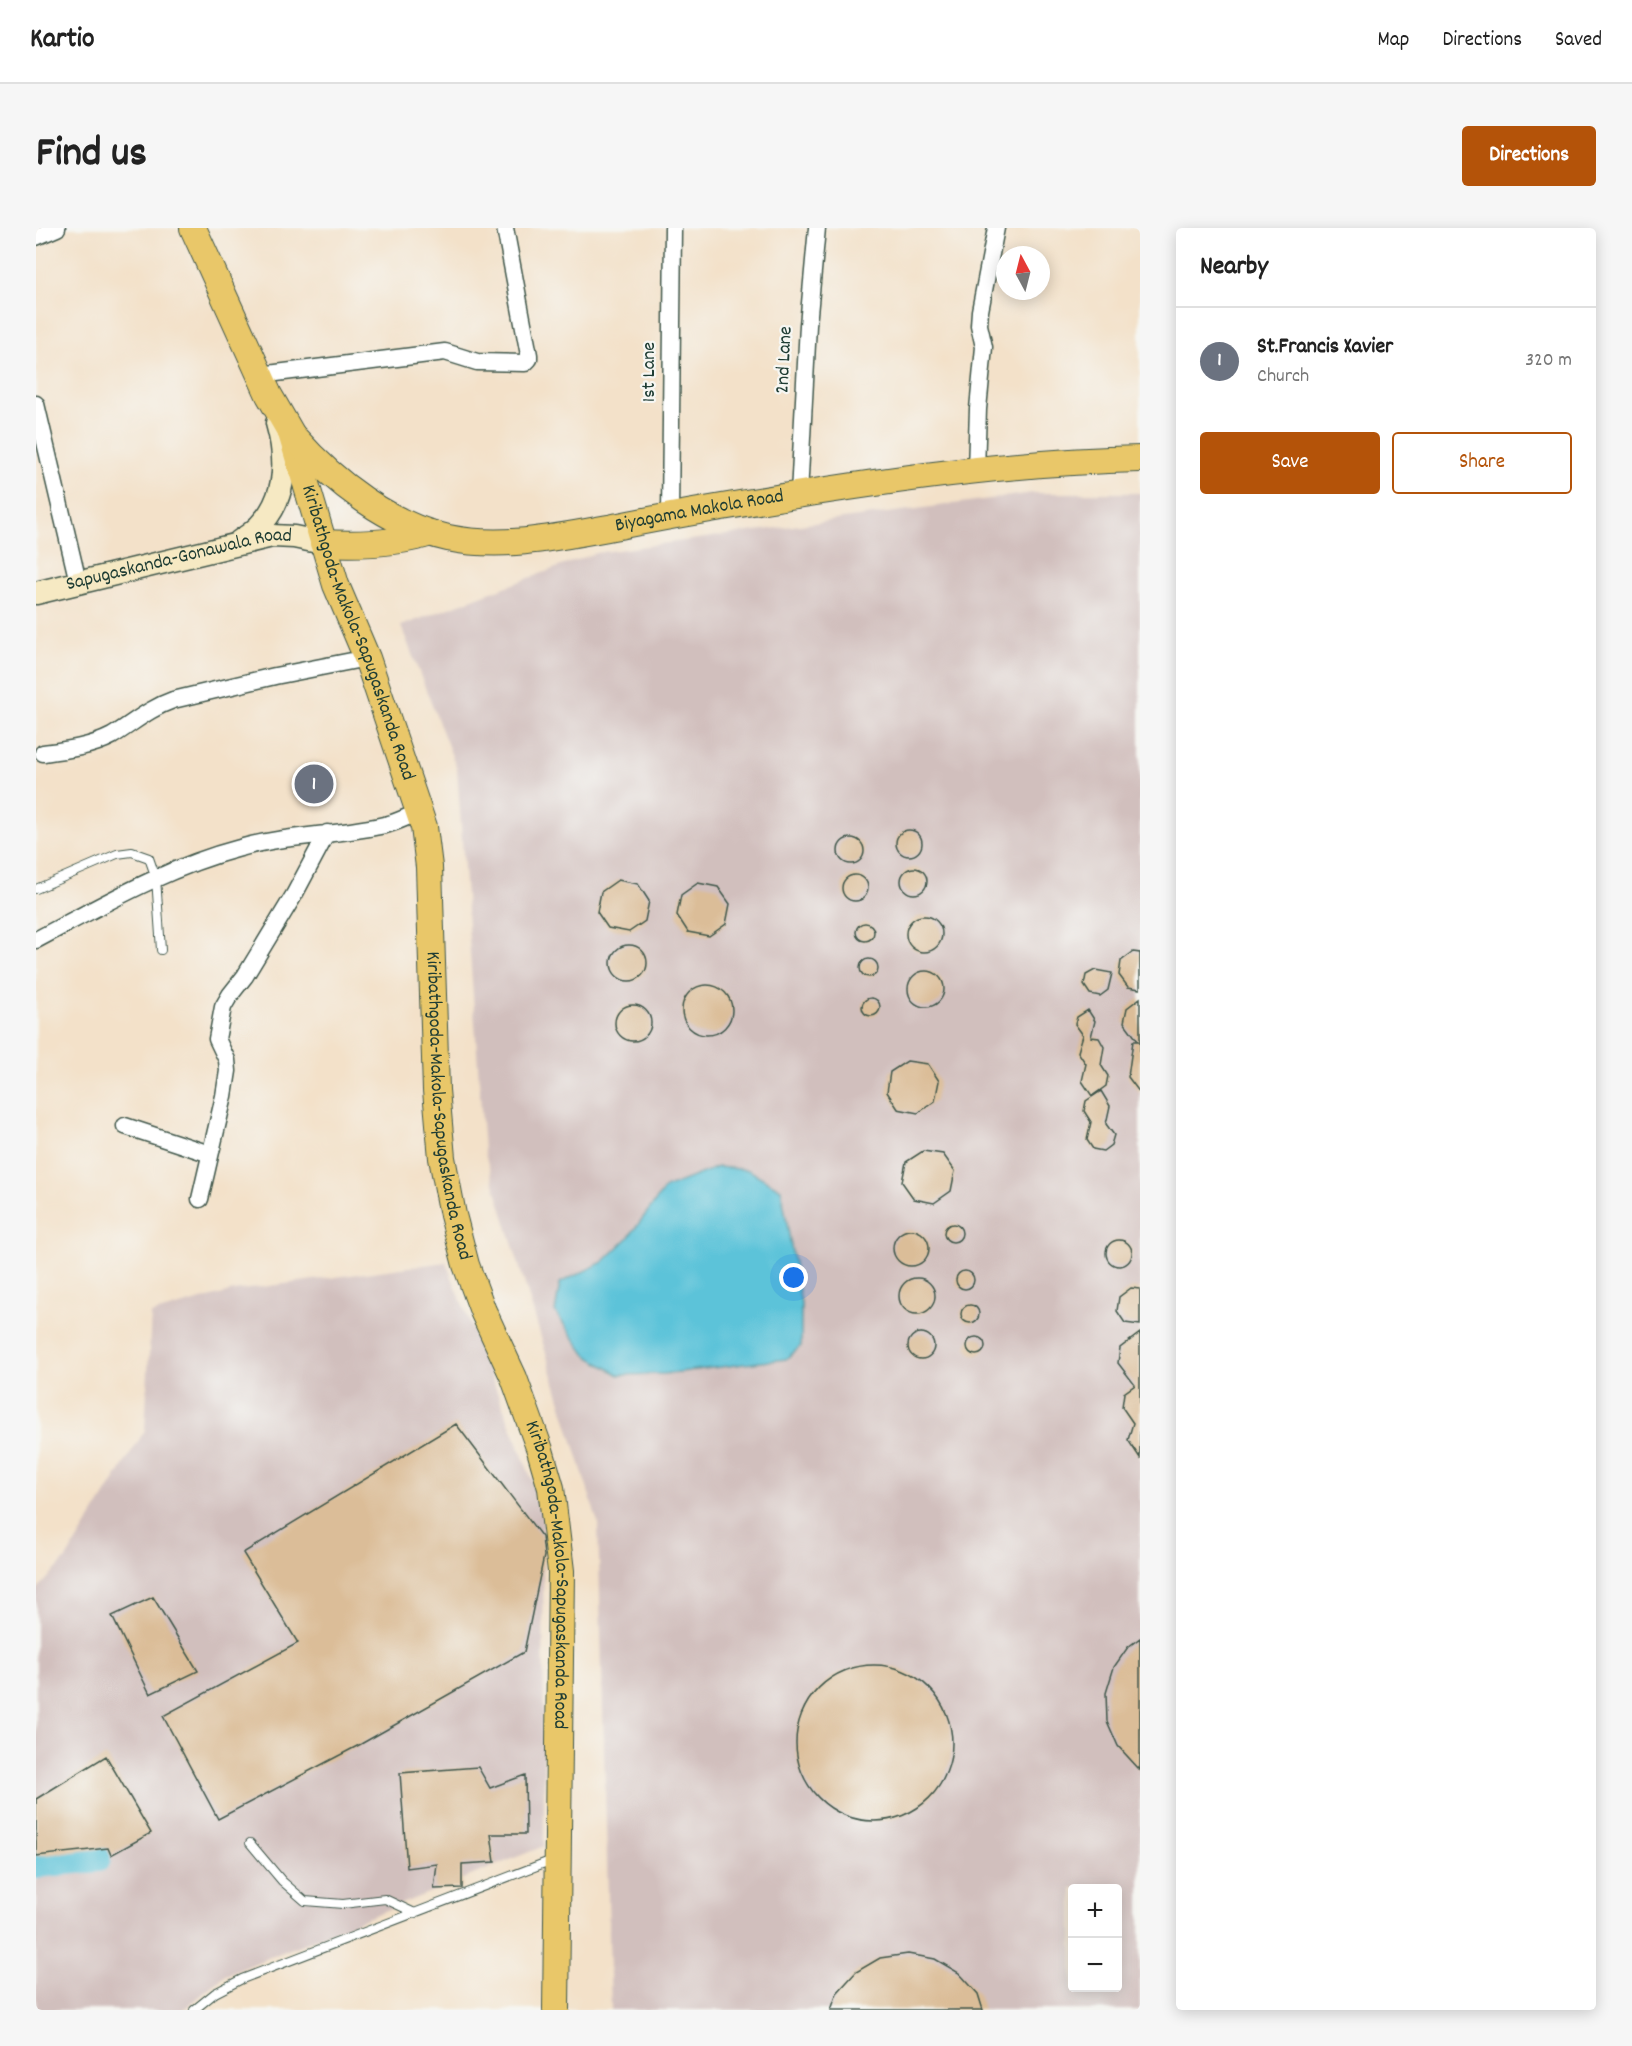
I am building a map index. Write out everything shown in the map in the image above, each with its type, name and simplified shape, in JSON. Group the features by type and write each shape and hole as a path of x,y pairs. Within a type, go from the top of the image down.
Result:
{"main road":[{"name":"Kiribathgoda-Makola-Sapugaskanda Road","path":"193,228 265,385 291,433 336,585 367,658 424,827 429,867 436,1090 442,1158 466,1265 483,1311 514,1378 540,1450 551,1488 557,1526 561,1571 556,2010"},
{"name":"Biyagama Makola Road","path":"291,433 313,458 357,494 395,518 431,533 461,540 502,542 563,536 799,494 976,470 1140,459"},
{"path":"323,543 347,545 393,541 431,533"}],"street":[{"path":"36,237 57,228"},
{"path":"230,546 243,540 260,525 272,510 282,482 284,456 265,385 445,352 477,362 525,363 529,359 505,228"},
{"name":"1st Lane","path":"670,516 673,228"},
{"name":"2nd Lane","path":"799,494 808,325 817,228"},
{"path":"976,470 978,409 984,347 979,326 980,311 996,228"},
{"path":"36,404 78,582"},
{"name":"Sapugaskanda-Gonawala Road","path":"36,593 279,536 323,543"},
{"path":"43,753 75,748 104,739 158,705 173,700 367,658"},
{"path":"36,940 156,878 239,848 270,840 370,828 392,823 419,812"},
{"path":"200,1199 228,1071 227,1060 218,1039 223,1007 245,976 294,895 327,833"},
{"path":"125,1126 210,1154"}],"lane":[{"path":"36,889 117,854 132,852 148,858 156,878 161,950"},
{"path":"249,1843 282,1881 305,1901 343,1904 385,1899 415,1913"},
{"path":"194,2010 215,1993 242,1979 558,1857"}],"shaded area":[{"path":"1033,493 1140,493 1140,2010 611,2010 598,1523 484,1151 457,769 401,626 596,553"},
{"path":"446,1262 543,1508 544,1846 226,1975 183,2010 36,2010 36,1591 66,1559 145,1430 151,1314 234,1291"}],"water":[{"path":"718,1167 749,1170 781,1189 801,1303 801,1346 786,1359 664,1374 619,1375 586,1355 555,1312 560,1283 603,1262 628,1238 665,1188"}],"building":[{"path":"909,830 918,834 922,843 918,852 909,856 900,852 896,843 900,834"},
{"path":"851,838 860,842 864,851 860,860 851,864 842,860 838,851 842,842"},
{"path":"914,868 923,872 927,881 923,890 914,894 905,890 901,881 905,872"},
{"path":"855,875 864,879 868,888 864,897 855,901 846,897 842,888 846,879"},
{"path":"618,880 638,884 649,901 645,921 629,932 608,928 597,912 601,892"},
{"path":"698,883 718,887 730,904 726,924 709,936 688,932 677,915 681,895"},
{"path":"924,916 937,921 942,934 937,947 924,952 911,947 906,934 911,921"},
{"path":"861,923 869,923 874,928 872,939 861,941 856,936 856,928"},
{"path":"629,945 642,950 647,963 642,976 629,981 616,976 611,963 616,950"},
{"path":"1133,952 1140,953 1140,989 1128,987 1119,975 1121,961"},
{"path":"865,959 873,959 878,964 876,975 865,977 860,972 860,964"},
{"path":"1095,970 1112,973 1108,990 1100,996 1090,994 1084,985 1086,975"},
{"path":"926,971 939,976 944,989 939,1002 926,1007 913,1002 908,989 913,976"},
{"path":"702,985 712,985 725,992 732,1005 732,1015 725,1028 712,1035 702,1035 693,1031 686,1024 682,1015 682,1005 686,996 693,989"},
{"path":"867,998 875,998 880,1003 878,1014 867,1016 862,1011 862,1003"},
{"path":"1140,998 1140,1093 1128,1077 1133,1041 1138,1041 1124,1022 1127,1008"},
{"path":"633,1005 646,1010 651,1023 646,1036 633,1041 620,1036 615,1023 620,1010"},
{"path":"1088,1010 1095,1021 1091,1037 1099,1038 1104,1047 1101,1065 1108,1076 1106,1086 1092,1096 1082,1081 1086,1064 1078,1052 1083,1035 1075,1024 1077,1017"},
{"path":"907,1061 928,1064 939,1081 935,1101 918,1113 898,1109 887,1092 890,1072"},
{"path":"1101,1091 1110,1106 1106,1124 1114,1135 1111,1145 1103,1151 1093,1149 1087,1140 1091,1122 1084,1111 1086,1101"},
{"path":"923,1151 943,1154 955,1171 951,1191 934,1203 914,1199 902,1182 906,1162"},
{"path":"949,1224 957,1224 962,1229 960,1240 949,1242 944,1237 944,1229"},
{"path":"911,1230 924,1235 929,1248 924,1261 911,1266 898,1261 893,1248 898,1235"},
{"path":"1119,1240 1128,1244 1132,1253 1128,1262 1119,1266 1110,1262 1106,1253 1110,1244"},
{"path":"965,1271 973,1276 974,1280 969,1288 965,1289 957,1284 956,1280 961,1272"},
{"path":"917,1278 930,1283 935,1296 930,1309 917,1314 904,1309 899,1296 904,1283"},
{"path":"1131,1288 1140,1289 1140,1325 1125,1323 1117,1311 1119,1297"},
{"path":"966,1305 974,1305 979,1310 977,1321 966,1323 961,1318 961,1310"},
{"path":"921,1333 930,1337 934,1346 930,1355 921,1359 912,1355 908,1346 912,1337"},
{"path":"1140,1333 1140,1458 1128,1440 1133,1423 1122,1407 1124,1393 1135,1385 1118,1363 1120,1348"},
{"path":"976,1337 984,1342 985,1346 980,1354 976,1355 968,1350 967,1346 972,1338"},
{"path":"456,1424 542,1537 544,1556 524,1652 361,1744 218,1819 163,1716 298,1643 243,1553"},
{"path":"153,1597 198,1671 150,1694 112,1616"},
{"path":"1140,1638 1140,1770 1118,1746 1107,1721 1106,1693 1114,1667 1128,1647"},
{"path":"874,1665 904,1671 929,1688 946,1713 952,1743 946,1773 929,1798 904,1815 874,1821 844,1815 819,1798 802,1773 796,1743 802,1713 819,1688 844,1671"},
{"path":"106,1756 151,1833 111,1855 108,1848 36,1856 36,1799"},
{"path":"478,1767 490,1788 525,1775 526,1834 491,1834 495,1862 462,1864 462,1888 434,1889 437,1864 407,1868 400,1773"},
{"path":"908,1954 935,1959 959,1973 978,1994 983,2010 831,2010 837,1993 856,1972 880,1958"}],"waterway":[{"path":"36,1865 98,1859"}],"place":[{"name":"St.Francis Xavier","path":"314,784"}]}
